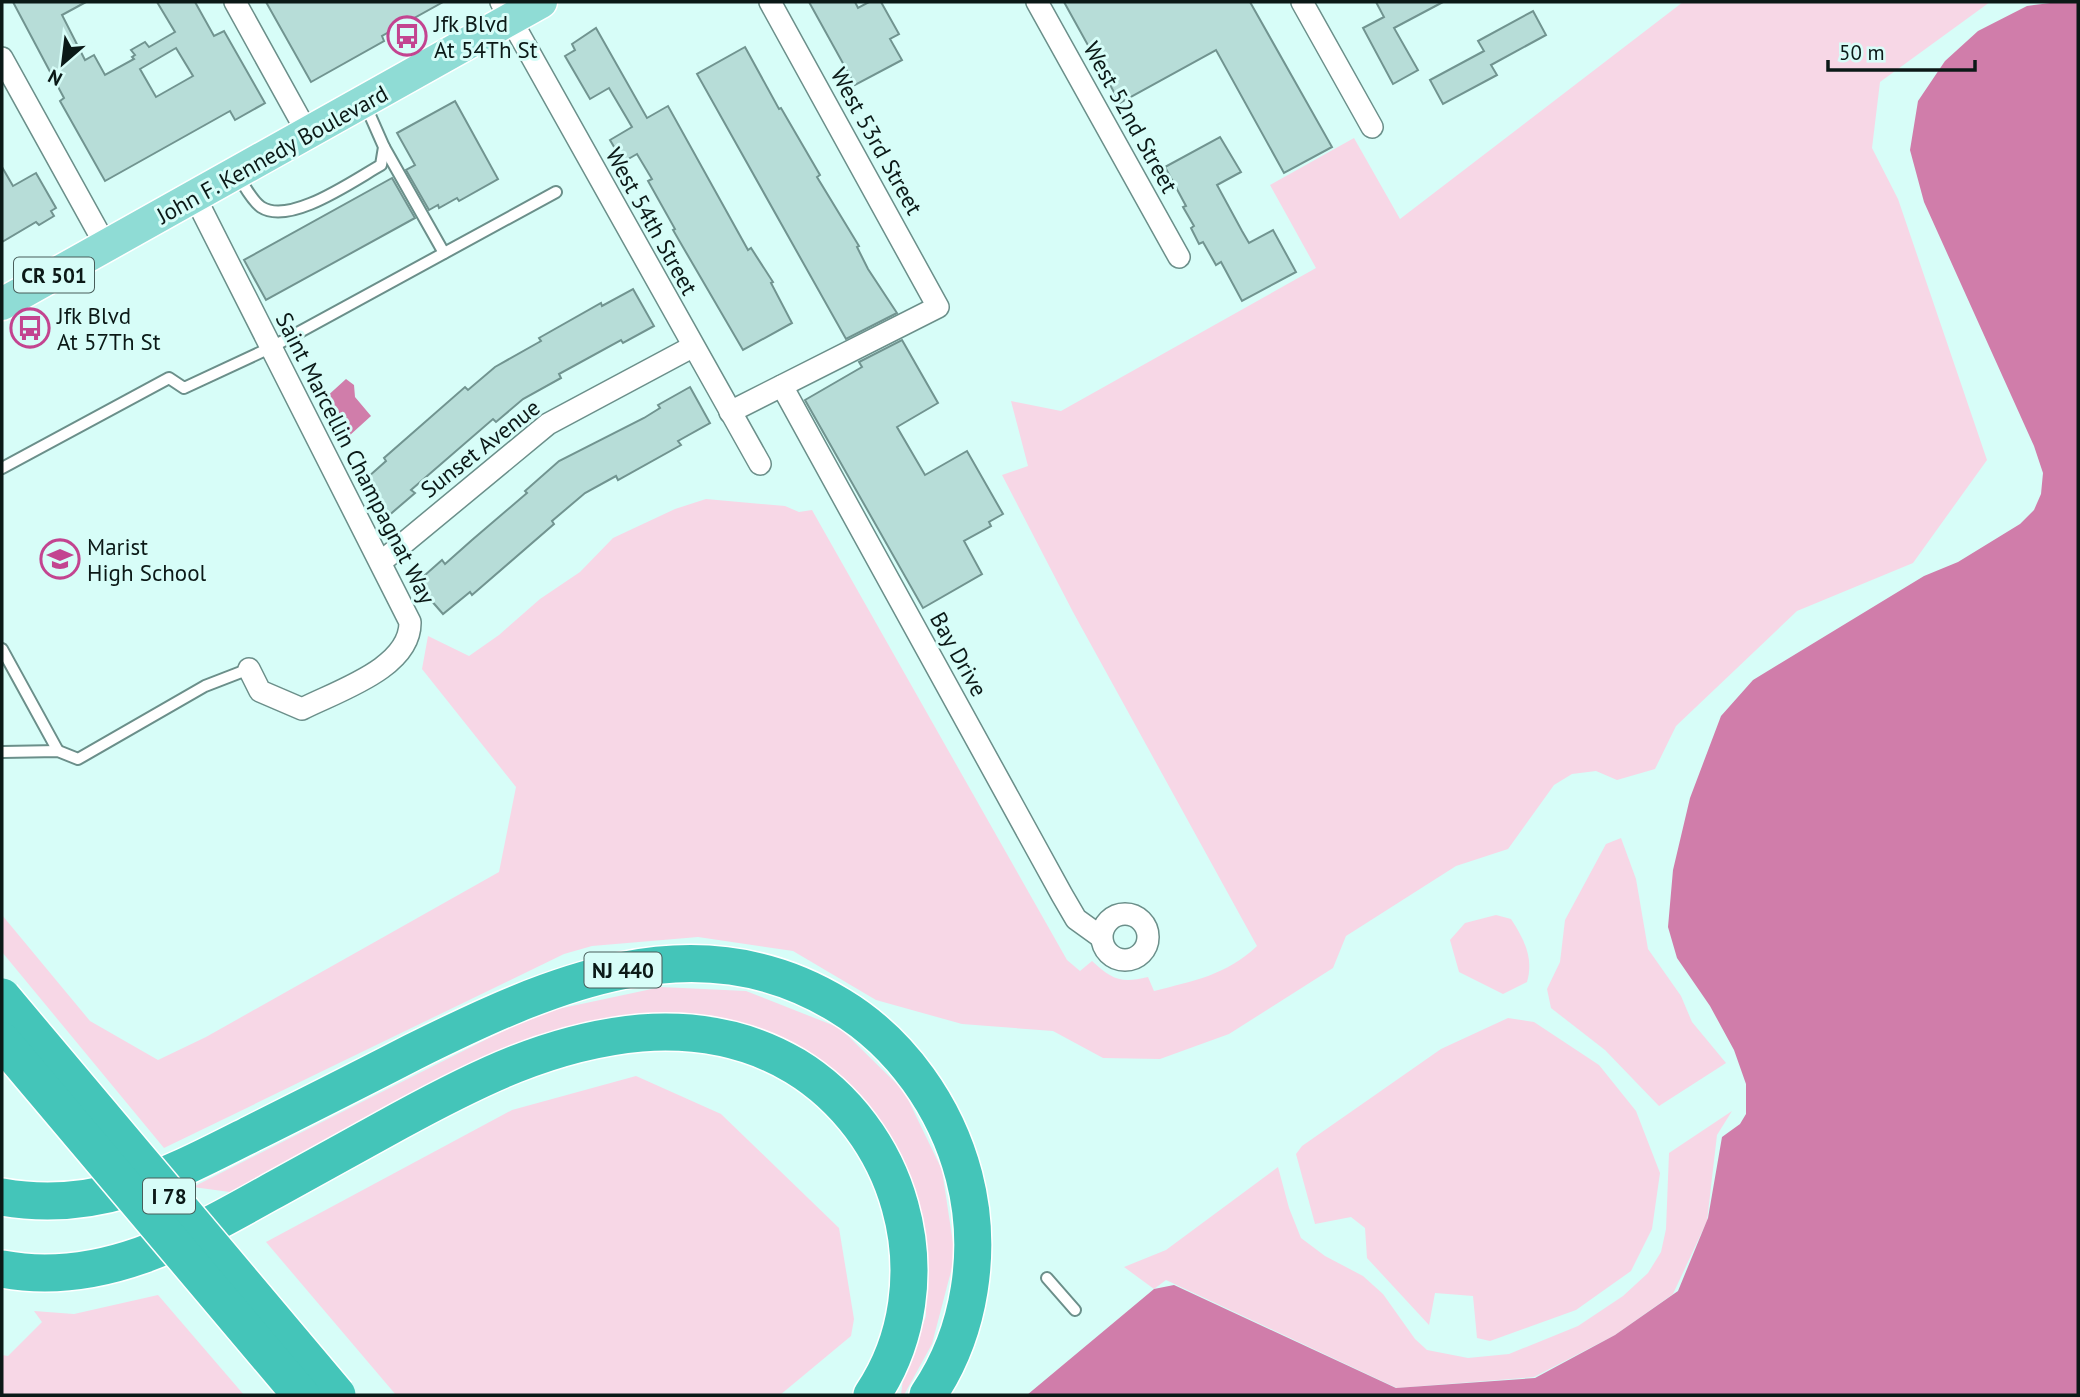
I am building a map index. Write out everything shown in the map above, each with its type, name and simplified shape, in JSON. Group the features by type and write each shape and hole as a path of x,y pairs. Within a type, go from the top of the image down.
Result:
{"highway":[{"name":"NJ 440","path":"2,1197 36,1202 73,1201 107,1196 142,1185 192,1163 484,1017 568,984 619,971 674,964 726,965 760,972 827,998 884,1040 919,1080 938,1110 955,1146 971,1216 972,1269 966,1306 956,1339 928,1395"},
{"name":"I 78","path":"2,997 337,1395"},
{"path":"2,1269 32,1273 67,1272 137,1257 190,1236 463,1087 521,1060 608,1037 662,1032 699,1033 735,1040 769,1053 817,1081 856,1119 885,1165 904,1217 909,1252 909,1289 898,1344 872,1395"},
{"name":"I 78","path":"2,1041 301,1395"}],"main road":[{"name":"John F. Kennedy Boulevard","path":"2,304 364,102 505,10 541,2"}],"street":[{"path":"235,2 308,134"},
{"name":"West 53rd Street","path":"770,2 938,307 782,386"},
{"name":"West 52nd Street","path":"1037,2 1179,257"},
{"path":"1303,2 1372,127"},
{"name":"West 54th Street","path":"505,10 760,464"},
{"path":"2,58 106,246"},
{"name":"Saint Marcellin Champagnat Way","path":"195,197 411,622 411,636 403,650 387,666 302,709 260,691 250,669"},
{"name":"Sunset Avenue","path":"381,562 548,424 692,347"},
{"path":"730,412 782,386"},
{"name":"Bay Drive","path":"782,386 1062,895 1076,919 1101,937"}],"lane":[{"path":"364,102 384,147 444,253"},
{"path":"236,174 261,207 285,213 313,203 381,165 384,147"},
{"path":"2,468 169,378 184,387 272,348 556,192"},
{"path":"2,649 58,751"},
{"path":"2,751 58,751 78,759 205,686 250,669"},
{"path":"1048,1278 1075,1310"}],"shaded area":[{"path":"1683,2 1990,2 1880,82 1872,148 1898,199 1987,460 1913,563 1797,611 1676,726 1655,769 1617,780 1596,771 1572,774 1554,785 1508,849 1456,866 1346,936 1333,968 1229,1034 1160,1059 1103,1058 1053,1031 962,1024 876,1000 793,951 698,937 592,946 564,954 164,1148 2,952 2,915 90,1021 158,1060 206,1037 499,872 516,787 422,669 428,636 469,656 499,635 540,599 580,572 613,538 675,509 706,499 785,506 799,512 812,510 1067,960 1080,971 1092,961 1105,972 1123,980 1148,977 1154,991 1209,976 1234,964 1257,946 1073,612 1002,475 1028,466 1011,401 1061,411 1316,268 1270,185 1354,138 1400,219"},
{"path":"2078,2 2078,1395 1027,1395 1154,1289 1174,1285 1396,1388 1535,1378 1615,1335 1678,1291 1708,1218 1722,1137 1740,1124 1746,1114 1746,1084 1734,1050 1710,1006 1677,958 1668,927 1673,870 1690,798 1721,716 1753,680 1924,576 1958,562 2020,524 2034,510 2041,494 2043,473 2034,446 1924,202 1910,150 1918,101 1945,61 1978,31 2027,6"},
{"path":"346,379 354,385 355,397 371,416 349,436 342,432 341,419 324,399"},
{"path":"1621,838 1636,879 1648,949 1681,996 1692,1022 1726,1063 1659,1106 1605,1050 1551,1008 1547,989 1560,962 1565,920 1606,844"},
{"path":"1496,915 1511,919 1524,941 1529,965 1527,982 1503,994 1459,972 1450,940 1465,923"},
{"path":"661,987 746,991 840,1028 904,1091 942,1170 955,1256 932,1344 904,1395 901,1395 903,1378 926,1316 925,1237 900,1152 831,1071 756,1031 676,1014 585,1027 237,1193 193,1187 539,1013"},
{"path":"1508,1018 1534,1022 1599,1065 1636,1111 1660,1173 1652,1229 1631,1271 1576,1310 1490,1341 1477,1338 1473,1296 1435,1293 1429,1325 1367,1258 1365,1228 1351,1217 1315,1224 1296,1154 1302,1146 1441,1049"},
{"path":"636,1076 721,1114 839,1228 854,1319 851,1336 780,1395 396,1395 266,1242 512,1110"},
{"path":"1732,1111 1717,1135 1707,1221 1673,1294 1615,1335 1534,1377 1397,1388 1166,1280 1154,1289 1124,1267 1166,1250 1278,1167 1289,1208 1301,1238 1325,1256 1363,1276 1383,1294 1415,1339 1427,1350 1468,1358 1509,1354 1578,1326 1623,1296 1648,1273 1661,1252 1666,1229 1669,1153"},
{"path":"158,1295 244,1395 2,1395 2,1355 8,1356 42,1322 34,1311 74,1314"}],"building":[{"path":"13,2 86,2 62,15 85,60 94,55 105,75 134,59 132,57 135,55 131,50 145,42 149,47 175,32 157,2 195,2 214,36 224,31 265,103 235,120 230,111 105,181 60,101 64,98","holes":["176,48 193,76 156,97 140,69"]},
{"path":"266,2 443,2 382,36 384,41 311,82"},
{"path":"809,2 855,2 858,8 869,2 881,2 899,34 890,39 902,60 855,85"},
{"path":"1064,2 1250,2 1332,147 1284,173 1216,50 1120,103"},
{"path":"1376,2 1443,2 1394,28 1418,70 1393,84 1363,28 1384,17"},
{"path":"1533,11 1546,35 1491,65 1497,75 1443,104 1430,80 1484,51 1478,41"},
{"path":"596,28 647,118 668,106 748,250 751,248 773,282 771,283 792,323 743,350 673,230 675,229 648,181 652,179 637,154 623,162 610,140 632,127 609,88 590,99 565,56 575,50 572,44"},
{"path":"745,47 820,175 817,177 859,246 857,247 868,269 897,313 846,339 697,74"},
{"path":"455,101 498,179 459,201 457,198 439,208 438,205 429,210 406,170 415,165 397,133"},
{"path":"1220,137 1241,172 1217,185 1242,231 1249,243 1273,230 1296,272 1242,301 1221,262 1216,265 1203,242 1199,244 1191,228 1194,226 1183,207 1186,206 1165,167"},
{"path":"2,167 13,186 36,173 56,208 51,211 54,216 39,225 36,222 2,242"},
{"path":"392,178 415,218 266,300 244,260"},
{"path":"633,289 654,326 623,343 621,340 559,374 561,378 523,399 496,422 493,419 411,490 415,493 387,517 359,485 386,461 384,458 465,387 468,390 495,367 541,341 539,338 601,303 602,306"},
{"path":"902,340 938,403 897,427 925,475 967,451 1003,514 989,522 991,526 964,541 982,574 923,608 805,400 862,367 859,362"},
{"path":"690,387 710,423 678,441 681,445 618,480 616,476 585,493 552,521 554,524 472,595 470,592 443,614 416,583 442,560 445,564 527,493 525,491 559,461 644,418 660,408 658,405"}],"place":[{"name":"Jfk Blvd At 54Th St","path":"407,36"},
{"name":"Jfk Blvd At 57Th St","path":"30,328"},
{"name":"Marist High School","path":"60,559"}]}
